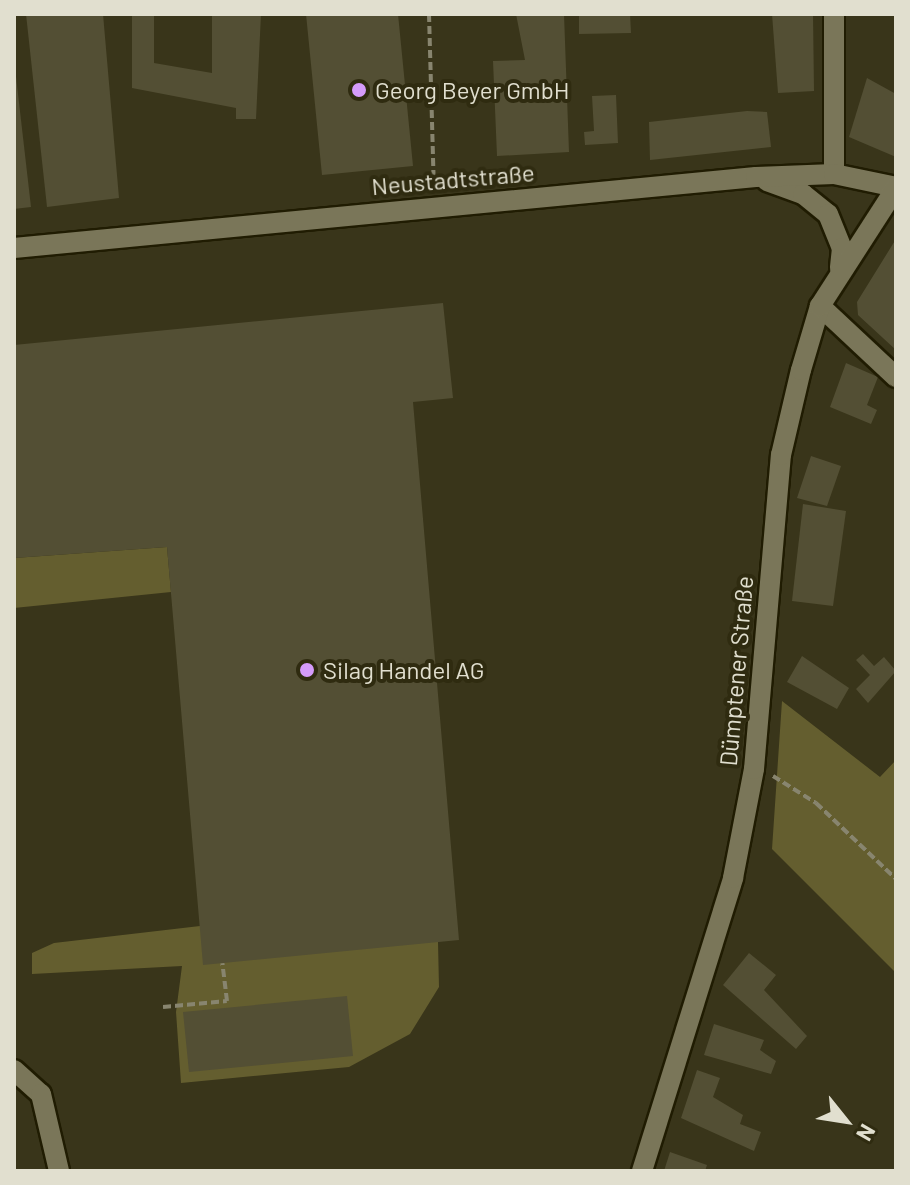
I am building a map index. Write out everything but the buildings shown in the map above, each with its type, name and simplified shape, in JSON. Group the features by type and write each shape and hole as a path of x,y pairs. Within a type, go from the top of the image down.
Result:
{"street":[{"path":"834,14 834,174"},
{"name":"Neustadtstraße","path":"14,248 756,177 834,174 896,188"},
{"path":"756,177 803,194 828,214 842,248 840,270"},
{"name":"Dümptener Straße","path":"642,1171 733,878 754,769 781,455 820,306 840,270 896,188"},
{"path":"820,306 896,377"},
{"path":"14,1070 41,1094 59,1171"}],"path":[{"path":"429,14 435,206"},
{"path":"754,769 790,783 896,879"},
{"path":"163,1007 227,1001 222,963"}],"shaded area":[{"path":"167,547 171,592 14,608 14,558"},
{"path":"782,701 880,777 896,760 896,973 772,849"},
{"path":"200,926 438,942 439,987 410,1034 349,1067 181,1083 176,1012 182,966 32,974 32,953 54,943"}],"place":[{"name":"Georg Beyer GmbH","path":"359,90"},
{"name":"Silag Handel AG","path":"307,670"}]}
